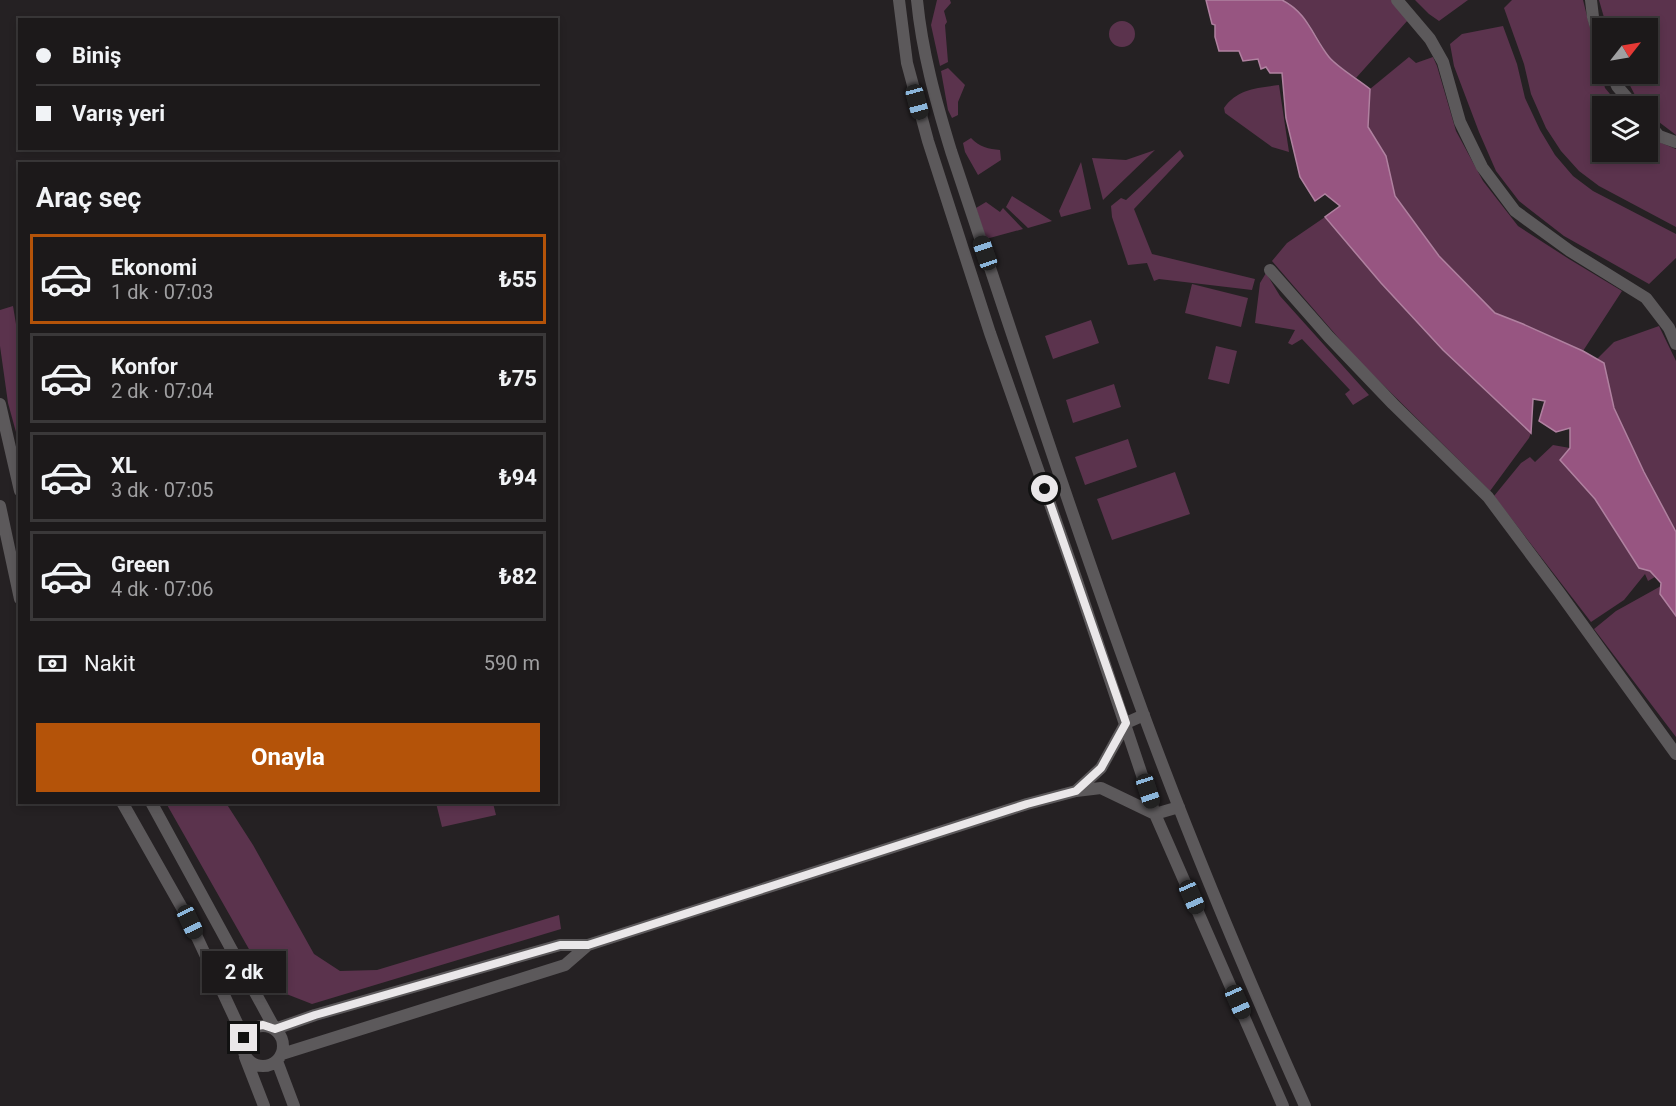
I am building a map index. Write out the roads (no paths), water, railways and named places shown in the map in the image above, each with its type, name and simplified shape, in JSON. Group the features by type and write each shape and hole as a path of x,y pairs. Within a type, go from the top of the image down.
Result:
{"street":[{"path":"899,0 907,63 928,141 990,333 1126,723 1155,814 1283,1106"},
{"path":"917,0 930,79 951,152 1144,716 1179,807 1305,1106"},
{"path":"1397,0 1430,39 1443,62 1460,122 1482,167 1515,211 1570,251 1646,298 1669,328 1676,344"},
{"path":"1591,0 1593,18"},
{"path":"1616,84 1626,96"},
{"path":"1658,135 1676,142"},
{"path":"1270,270 1393,404 1488,497 1676,754"},
{"path":"0,404 18,482"},
{"path":"0,506 18,590"},
{"path":"1076,791 1101,768 1126,723 1144,716"},
{"path":"244,1038 257,1026 263,1025 275,1029 315,1015 560,945 588,945 1027,804 1076,791 1101,788 1155,814 1179,807"},
{"path":"123,804 190,922 244,1038 243,1050 264,1106"},
{"path":"152,804 283,1040 279,1058 294,1106"},
{"path":"245,1056 254,1064 265,1066 279,1058 565,965 588,945"}]}
